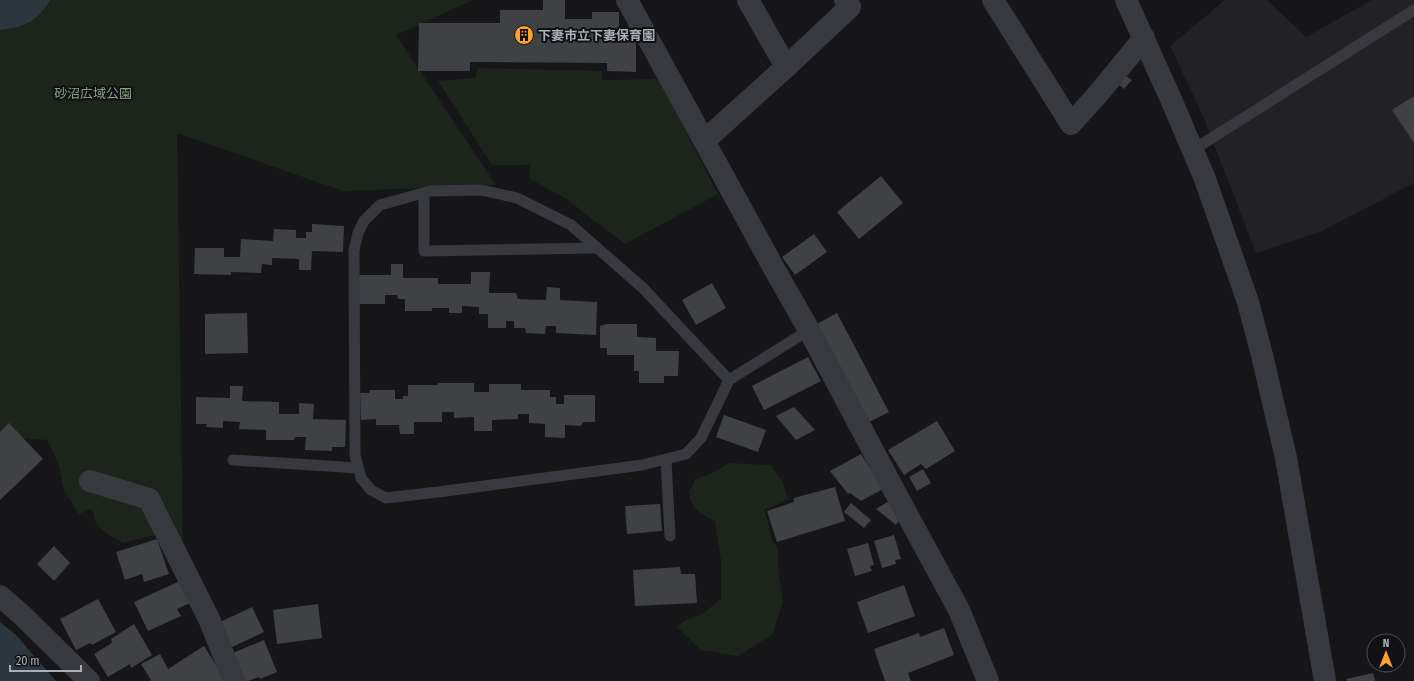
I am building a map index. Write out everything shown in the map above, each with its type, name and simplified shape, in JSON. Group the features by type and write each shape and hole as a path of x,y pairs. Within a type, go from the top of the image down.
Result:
{"street":[{"path":"627,0 809,330 959,610 988,681"},
{"path":"748,0 786,67"},
{"path":"993,0 1071,124 1144,38"},
{"path":"1126,0 1193,150 1217,212 1256,329 1286,458 1325,681"},
{"path":"704,141 786,67 851,2"},
{"path":"90,481 149,499 210,621 234,681"},
{"path":"0,596 89,681"}],"lane":[{"path":"1193,150 1414,10"},
{"path":"729,380 643,288 571,225 517,198 481,190 430,191 380,205 364,221 358,233 354,250 355,455 361,478 371,490 386,498 642,465 686,454 701,438 729,380 809,330"},
{"path":"424,193 424,251 597,248"},
{"path":"233,460 358,468"},
{"path":"666,460 670,536"}],"shaded area":[{"path":"0,0 50,0 40,13 29,22 16,27 0,30"},
{"path":"1225,0 1267,0 1306,37 1372,0 1414,0 1414,183 1322,231 1256,253 1203,116 1170,46"},
{"path":"0,622 16,635 56,681 0,681"}],"green space":[{"name":"砂沼広域公園","path":"0,0 473,0 396,35 496,185 343,191 177,133 183,544 166,532 123,543 104,532 97,524 91,509 79,514 64,490 58,463 47,440 23,438 9,424 0,432"},
{"path":"478,68 602,71 602,80 659,79 718,194 625,244 565,198 530,179 530,164 492,165 438,81 475,78"},
{"path":"729,463 771,465 782,481 788,499 765,510 771,537 778,550 778,569 783,601 773,634 738,656 701,650 677,627 684,621 702,614 721,599 721,561 715,521 694,507 689,491 694,484 695,479 709,475"}],"building":[{"name":"下妻市立下妻保育園","path":"543,0 565,0 565,19 592,19 592,12 619,12 619,28 629,28 629,42 636,42 636,72 607,71 607,63 470,62 470,71 418,71 419,23 500,23 500,10 543,10"},
{"path":"1126,76 1132,80 1124,89 1118,84"},
{"path":"1414,96 1414,143 1392,110"},
{"path":"881,176 903,203 859,239 837,212"},
{"path":"312,224 344,226 343,252 312,251 311,270 299,270 299,259 272,258 272,265 262,264 261,273 231,272 231,275 194,274 195,248 224,248 224,257 240,257 241,239 273,241 274,229 296,230 296,238 306,238 306,232 312,232"},
{"path":"814,234 827,252 795,275 782,257"},
{"path":"391,264 403,264 403,278 438,278 438,284 471,284 471,272 490,272 489,293 516,293 518,299 546,300 547,287 560,288 560,300 597,302 596,335 556,333 556,326 546,326 545,334 526,333 525,328 514,328 514,321 506,321 506,328 488,328 488,314 479,314 479,307 462,306 462,313 449,313 449,308 432,308 432,311 405,311 405,299 398,299 397,295 385,295 385,304 358,304 358,275 391,275"},
{"path":"712,283 726,308 696,325 682,300"},
{"path":"247,313 248,353 205,354 205,314"},
{"path":"837,313 889,412 867,423 815,325"},
{"path":"607,324 637,324 637,337 656,338 656,351 679,351 678,376 664,376 664,383 639,383 639,371 634,371 634,355 607,355 607,348 600,348 600,326"},
{"path":"808,357 821,381 764,410 752,386"},
{"path":"438,383 474,383 474,392 489,392 489,384 521,384 521,390 550,390 550,397 556,397 556,404 564,404 564,395 595,395 595,422 583,422 581,426 565,425 565,438 545,437 545,424 529,423 529,414 518,414 518,419 492,420 492,431 474,431 474,417 454,418 454,412 442,412 442,422 414,422 414,434 400,434 399,425 376,425 376,419 361,420 360,393 369,393 370,390 395,390 395,399 403,399 403,396 408,396 408,385 438,385"},
{"path":"230,386 243,386 242,401 279,402 279,414 299,414 299,403 314,404 313,419 346,420 345,447 332,447 332,451 305,450 306,437 295,437 294,440 266,440 266,430 239,429 240,422 223,421 223,428 206,427 207,424 196,424 196,397 230,398"},
{"path":"794,407 815,430 796,440 776,416"},
{"path":"724,415 766,430 758,452 716,437"},
{"path":"937,421 955,451 926,469 921,464 904,475 888,450"},
{"path":"9,423 43,459 0,500 0,432"},
{"path":"861,454 883,489 861,501 850,493 848,494 830,471"},
{"path":"923,469 931,483 917,491 909,477"},
{"path":"835,487 845,521 777,542 767,511 794,502 794,498"},
{"path":"889,501 900,519 896,525 876,509"},
{"path":"851,503 871,520 864,528 844,512"},
{"path":"660,504 662,531 627,534 625,506"},
{"path":"894,535 901,559 895,560 896,564 882,568 874,541"},
{"path":"157,539 169,574 144,582 142,574 125,580 116,552"},
{"path":"868,543 874,565 870,566 872,571 855,576 847,549"},
{"path":"54,546 70,563 54,581 37,564"},
{"path":"680,567 681,574 695,574 697,603 635,606 633,570"},
{"path":"180,581 190,603 177,609 181,616 148,631 134,602"},
{"path":"904,585 915,616 868,633 857,602"},
{"path":"98,599 116,632 92,645 90,643 76,650 60,619"},
{"path":"318,604 322,638 277,644 273,610"},
{"path":"252,607 264,632 228,649 216,624"},
{"path":"134,624 152,655 131,668 130,664 108,677 94,654 112,643 111,639"},
{"path":"944,628 954,655 908,673 911,681 885,681 874,649 919,633 920,637"},
{"path":"264,640 277,672 260,679 259,677 248,681 238,681 228,655"},
{"path":"204,646 226,681 150,681 151,680 141,664 160,654 168,669"},
{"path":"1373,673 1375,681 1347,681 1346,679"}],"place":[{"name":"下妻市立下妻保育園","path":"524,35"}]}
